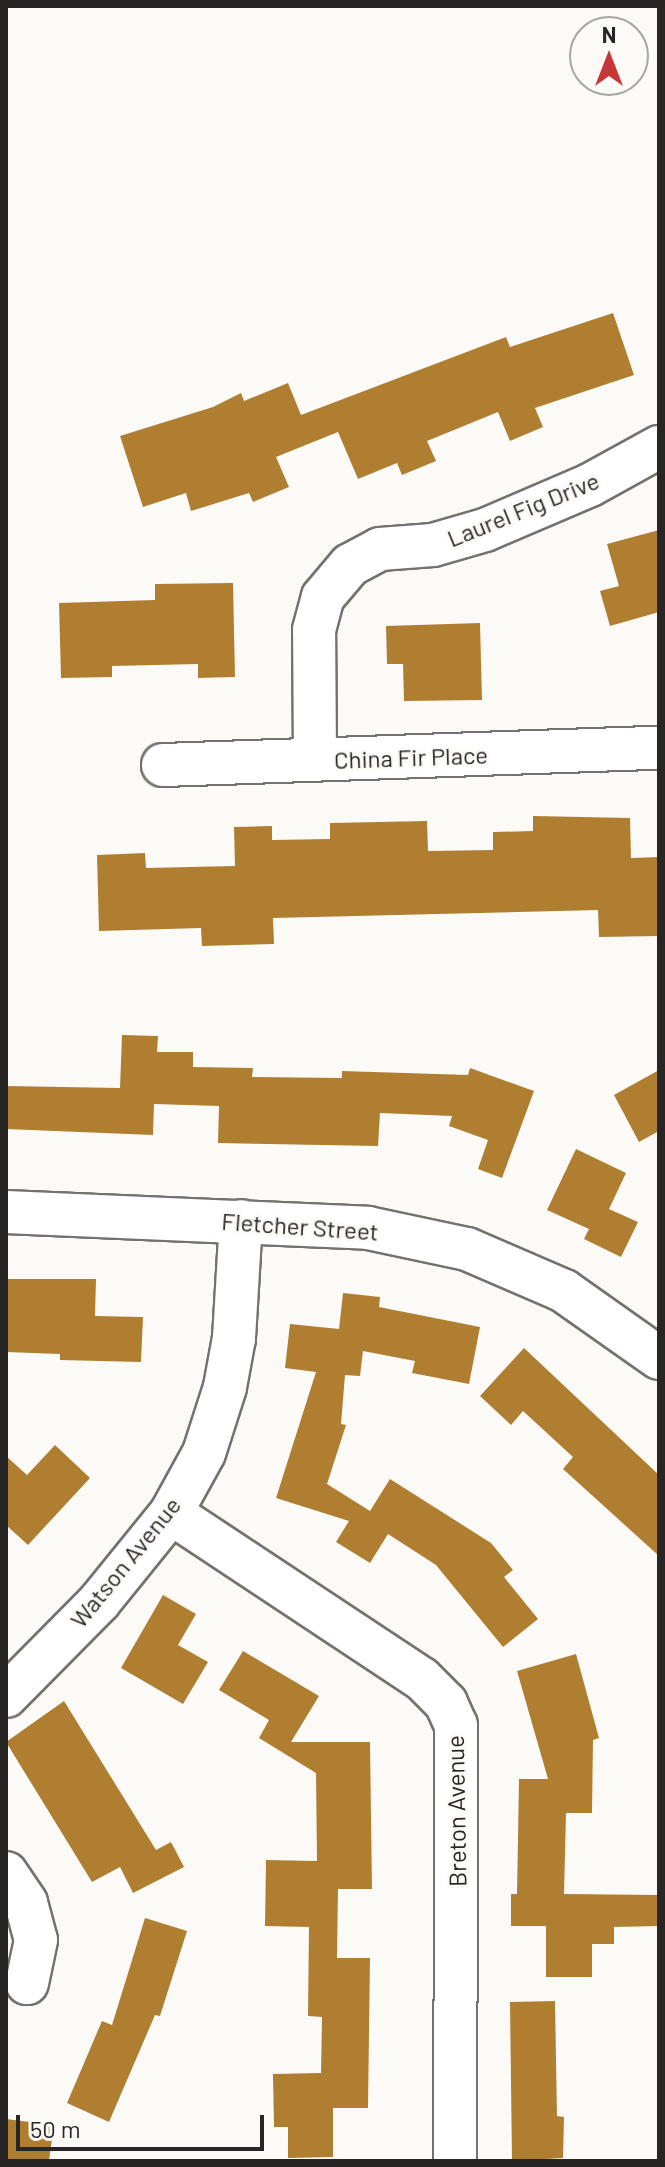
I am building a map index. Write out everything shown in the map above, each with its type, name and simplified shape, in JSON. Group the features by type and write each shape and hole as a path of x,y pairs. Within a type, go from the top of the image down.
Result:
{"street":[{"name":"Laurel Fig Drive","path":"315,760 314,630 323,597 350,565 380,549 433,545 485,530 590,485 659,447"},
{"name":"China Fir Place","path":"163,765 659,748"},
{"name":"Fletcher Street","path":"6,1212 368,1228 467,1249 564,1291 659,1357"},
{"name":"Watson Avenue","path":"6,1696 99,1602 171,1513 204,1453 225,1387 241,1221"},
{"name":"Breton Avenue","path":"171,1513 422,1679 446,1703 456,1725 455,2161"},
{"path":"6,1873 26,1903 36,1940 27,1983"}],"building":[{"path":"613,313 634,375 535,408 543,427 510,441 498,412 427,441 436,461 402,475 397,463 358,479 338,432 276,457 289,487 253,502 249,493 191,511 186,493 143,507 120,436 213,407 241,393 244,401 288,383 301,415 506,337 510,347"},
{"path":"659,530 659,612 610,626 600,591 619,586 607,544"},
{"path":"233,583 235,677 198,678 198,664 112,666 112,677 61,678 59,603 155,600 155,584"},
{"path":"480,623 482,700 404,701 403,664 387,664 386,626"},
{"path":"533,816 630,818 631,858 659,857 659,936 599,937 598,910 273,918 274,944 202,946 201,928 99,931 97,855 145,853 146,868 235,866 234,827 272,826 272,840 330,839 330,823 427,821 428,851 493,850 493,832 533,831"},
{"path":"122,1035 158,1036 157,1052 193,1052 193,1067 253,1068 252,1077 342,1078 342,1071 468,1075 470,1068 534,1091 502,1178 478,1169 488,1140 449,1126 452,1116 380,1113 378,1146 218,1143 219,1106 154,1104 153,1135 6,1129 6,1086 120,1088"},
{"path":"659,1070 659,1131 639,1142 614,1095"},
{"path":"576,1149 626,1173 609,1209 638,1222 621,1257 584,1239 589,1229 547,1210"},
{"path":"6,1279 96,1279 95,1316 143,1317 141,1362 60,1360 60,1354 6,1352"},
{"path":"343,1293 380,1297 379,1307 480,1327 469,1384 412,1373 415,1361 363,1351 360,1376 345,1375 341,1424 346,1425 327,1484 370,1511 390,1479 491,1543 513,1570 504,1577 538,1619 503,1647 436,1565 388,1534 370,1563 336,1542 349,1521 276,1498 316,1372 285,1368 290,1324 339,1329"},
{"path":"524,1348 659,1475 659,1556 563,1469 573,1457 523,1411 511,1425 480,1396"},
{"path":"55,1445 90,1478 28,1545 6,1525 6,1456 27,1475"},
{"path":"163,1595 196,1614 178,1645 208,1662 183,1704 121,1668"},
{"path":"243,1651 319,1696 291,1742 370,1742 372,1889 338,1889 337,1958 370,1958 368,2108 333,2108 333,2157 288,2158 288,2127 274,2127 273,2074 321,2073 322,2017 308,2016 309,1927 265,1926 266,1860 317,1861 316,1773 259,1738 269,1720 219,1690"},
{"path":"576,1654 599,1738 593,1740 592,1813 566,1813 564,1894 659,1895 659,1926 614,1927 614,1944 592,1944 592,1977 546,1977 546,1926 511,1926 511,1894 517,1894 519,1779 548,1779 517,1671"},
{"path":"64,1701 156,1850 171,1842 184,1867 133,1893 120,1867 92,1882 6,1742"},
{"path":"145,1918 187,1931 160,2016 155,2015 109,2122 67,2103 102,2021 112,2025"},
{"path":"555,2001 557,2116 564,2117 563,2158 512,2161 510,2002"},
{"path":"6,2119 54,2125 49,2161 6,2161"}]}
